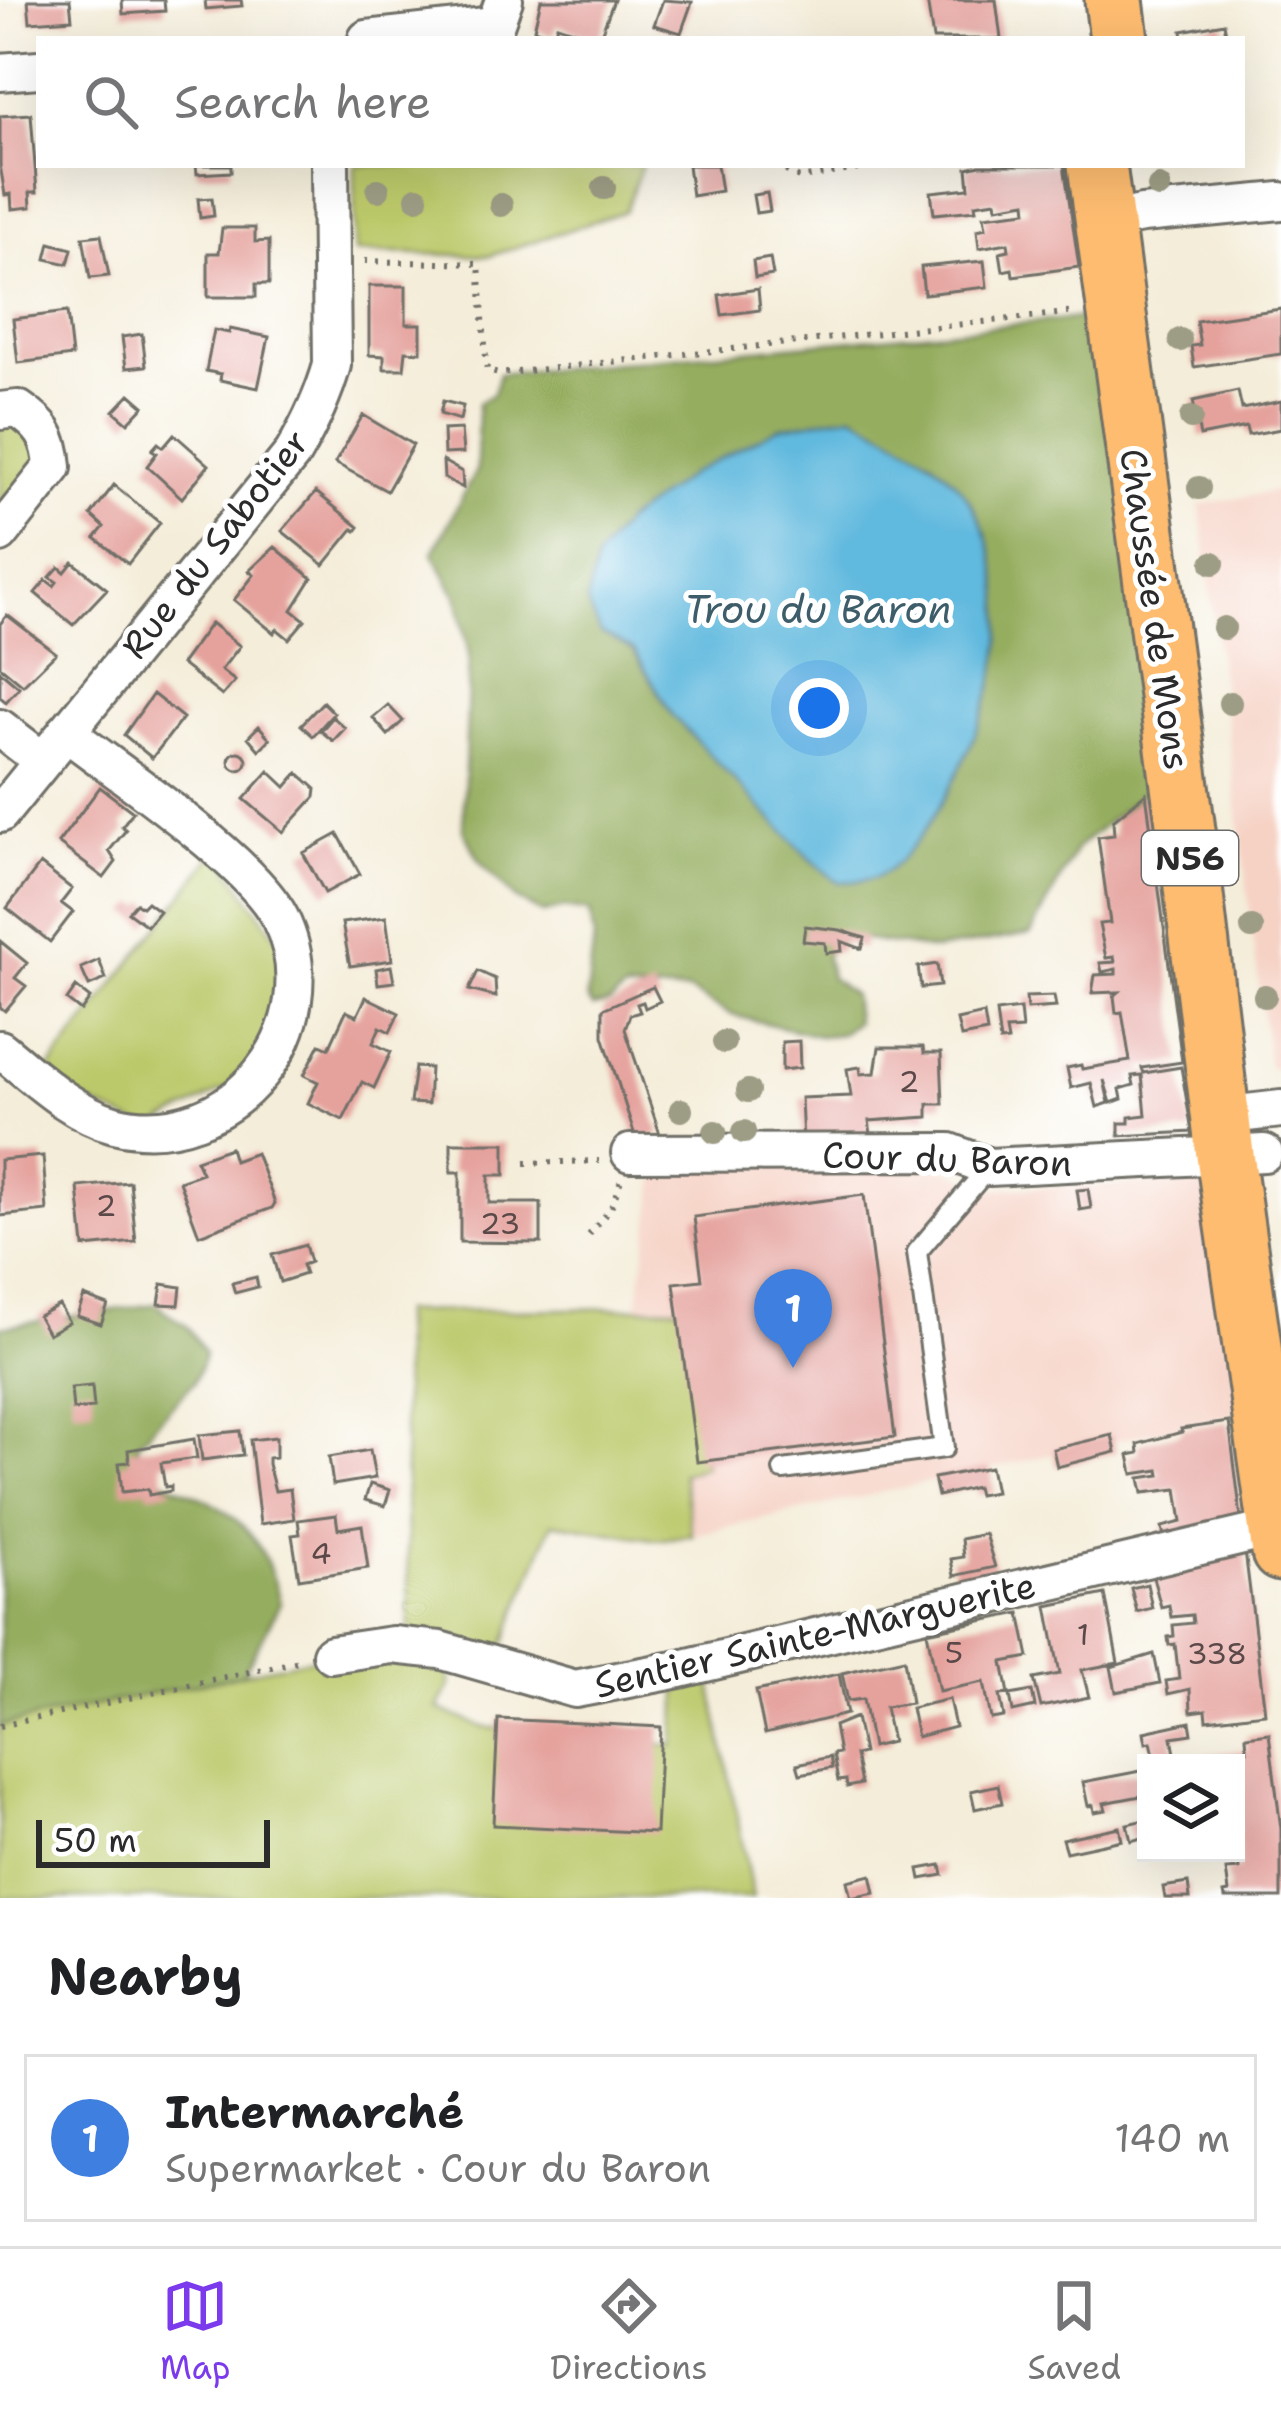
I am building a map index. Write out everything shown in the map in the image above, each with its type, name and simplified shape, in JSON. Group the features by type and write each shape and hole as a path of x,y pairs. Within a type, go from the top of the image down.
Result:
{"main road":[{"path":"1075,0 1080,36"},
{"path":"1114,0 1119,36"},
{"name":"Chaussée de Mons","path":"1100,168 1128,200 1250,1129 1280,1536"},
{"name":"Chaussée de Mons","path":"1128,200 1115,308 1250,1129 1281,1289"}],"street":[{"path":"376,36 435,16 494,25 504,0"},
{"path":"0,72 36,69"},
{"name":"Rue du Sabotier","path":"0,814 309,426 332,365 330,168"},
{"path":"1128,200 1281,201"},
{"path":"0,411 18,409 39,423 52,442 53,467 0,534"},
{"path":"0,728 54,747 217,850 264,893 281,920 294,963 294,996 285,1036 269,1066 227,1106 182,1125 149,1129 92,1117 0,1049"},
{"name":"Cour du Baron","path":"630,1153 950,1153 989,1167 1250,1129"},
{"name":"Sentier Sainte-Marguerite","path":"331,1654 392,1645 440,1650 574,1689 1280,1536"}],"lane":[{"path":"783,1470 944,1448 917,1252 989,1167"}],"path":[{"path":"781,168 799,178 864,168"},
{"path":"331,260 479,264 487,371 499,374 1115,308"},
{"path":"525,1163 605,1161 630,1153"},
{"path":"589,1235 611,1208 630,1153"},
{"path":"0,1726 331,1654"}],"shaded area":[{"path":"1281,490 1281,1068 1269,1068 1200,505"},
{"path":"660,1153 927,1160 988,1189 1215,1182 1247,1411 692,1535 682,1473 705,1466 679,1307 637,1308"}],"green space":[{"path":"355,168 641,168 625,211 490,256 354,252"},
{"path":"1102,316 1159,779 1076,849 1031,934 936,950 848,937 825,955 831,978 853,995 856,1022 840,1034 819,1036 732,1015 689,991 624,991 610,1003 593,1007 587,998 594,939 590,912 564,908 543,913 517,900 481,863 463,830 469,655 457,597 433,553 477,469 478,403 493,394 499,374","holes":["853,414 932,460 965,494 940,804 889,870 837,882 672,715 633,650 601,633 588,603 596,559 778,428"]},
{"path":"0,411 52,442 0,534"},
{"path":"217,850 294,963 269,1066 149,1129 40,1081"},
{"path":"155,1304 189,1328 205,1354 194,1382 136,1445 151,1476 219,1508 251,1535 263,1553 280,1603 243,1674 0,1726 0,1327"},
{"path":"680,1307 705,1467 682,1473 692,1535 658,1540 552,1523 496,1665 448,1667 450,1685 438,1709 483,1727 674,1746 680,1669 709,1673 753,1898 0,1898 0,1725 370,1646 410,1646 401,1312"}],"water":[{"name":"Trou du Baron","path":"852,414 927,458 964,493 992,554 1001,625 996,669 981,719 924,831 884,873 837,882 672,715 634,650 601,633 587,603 596,559 625,522 692,473 778,428"}],"building":[{"path":"28,0 70,0 72,19 30,22"},
{"path":"122,0 164,0 165,11 123,14"},
{"path":"205,0 241,0 242,6 206,9"},
{"path":"541,0 614,0 600,36 557,25 553,36 534,29"},
{"path":"663,0 692,2 681,33 654,25"},
{"path":"927,0 996,0 1001,36 933,36"},
{"path":"1224,23 1226,36 1183,36 1182,31"},
{"path":"31,114 37,192 30,192 31,207 12,209 0,165 0,116"},
{"path":"196,168 231,168 231,172 197,174"},
{"path":"688,168 717,168 721,191 692,196"},
{"path":"967,168 1064,168 1079,267 1013,276 1012,269 1003,271 1000,252 1009,250 1008,243 979,248 977,230 986,228 984,216 1027,211 1026,202 997,207 996,201 975,204 976,210 934,214 931,192 969,188"},
{"path":"767,193 770,211 756,213 753,195"},
{"path":"212,198 214,216 200,218 198,199"},
{"path":"222,228 255,228 255,242 269,241 269,284 256,284 256,297 208,297 208,253 219,253"},
{"path":"101,235 109,276 90,278 83,237"},
{"path":"50,243 72,249 68,264 46,259"},
{"path":"770,258 773,275 755,278 753,261"},
{"path":"984,261 987,287 924,294 921,267"},
{"path":"369,286 406,286 406,324 421,324 421,352 406,351 404,369 384,369 384,356 369,355"},
{"path":"758,289 760,310 722,315 719,295"},
{"path":"1281,309 1281,354 1194,367 1191,346 1200,345 1196,321"},
{"path":"67,312 72,356 18,363 13,319"},
{"path":"230,329 269,337 258,388 220,380 221,374 206,371 214,330 229,333"},
{"path":"142,334 146,366 126,368 122,337"},
{"path":"1238,391 1242,409 1281,401 1281,429 1248,435 1246,427 1200,436 1193,401"},
{"path":"130,394 144,406 128,423 114,411"},
{"path":"443,401 463,406 460,420 440,414"},
{"path":"363,415 413,445 387,491 335,463"},
{"path":"461,429 463,453 444,454 443,430"},
{"path":"174,434 209,465 182,498 147,466 157,453 152,450 158,443 163,447"},
{"path":"443,461 462,472 463,488 444,478"},
{"path":"114,485 160,523 128,564 95,538 104,527 91,515"},
{"path":"316,492 359,527 324,565 282,531"},
{"path":"275,547 312,578 292,610 305,620 289,639 277,629 274,633 234,600 254,575 249,571"},
{"path":"73,562 107,589 73,625 35,593 46,580 54,586 57,582 50,577 59,567 65,572"},
{"path":"7,615 56,653 23,685 0,666 0,624"},
{"path":"211,623 240,646 221,670 235,681 222,696 181,664"},
{"path":"0,671 19,687 6,702 0,697"},
{"path":"153,694 183,718 152,758 124,735"},
{"path":"323,702 334,713 313,736 301,725"},
{"path":"388,705 403,721 388,735 373,718"},
{"path":"333,717 345,728 333,741 321,731"},
{"path":"259,726 270,739 259,750 248,737"},
{"path":"238,752 247,761 238,770 229,761"},
{"path":"269,771 286,787 298,773 316,789 315,797 283,832 244,799"},
{"path":"100,787 133,812 109,851 116,862 104,878 58,843"},
{"path":"1146,793 1182,1062 1142,1068 1144,1073 1181,1067 1192,1132 1119,1136 1119,1123 1146,1115 1142,1075 1132,1076 1134,1085 1120,1089 1122,1099 1111,1103 1104,1080 1109,1103 1097,1107 1091,1083 1071,1088 1067,1068 1130,1061 1122,1012 1116,1013 1114,996 1119,992 1092,993 1095,975 1116,974 1116,969 1102,972 1100,963 1115,962 1114,957 1106,958 1099,924 1110,923 1098,837 1114,835 1113,820"},
{"path":"338,834 360,874 325,893 303,853"},
{"path":"40,864 72,889 61,903 73,912 50,942 7,908"},
{"path":"147,902 159,911 147,926 128,912 136,903 142,907"},
{"path":"386,917 392,960 350,966 342,923"},
{"path":"805,926 865,938 862,949 841,941 842,951 826,953 825,943 803,941"},
{"path":"0,941 27,963 15,978 26,986 5,1011 0,1007"},
{"path":"99,960 106,979 89,986 81,968"},
{"path":"937,964 940,986 921,988 918,967"},
{"path":"391,966 394,982 378,984 376,969"},
{"path":"478,971 495,979 496,997 469,990"},
{"path":"76,987 90,998 81,1011 67,1000"},
{"path":"653,987 660,1001 645,1008 643,1002 637,1004 640,1012 630,1015 625,1029 660,1134 637,1142 603,1036 603,1009"},
{"path":"1054,996 1056,1007 1027,1009 1026,997"},
{"path":"366,997 399,1013 390,1032 380,1027 373,1043 391,1052 374,1088 362,1082 343,1120 308,1103 318,1082 304,1075 320,1044 329,1048 346,1011 357,1016"},
{"path":"1020,1009 1022,1029 1006,1030 1008,1041 1000,1042 996,1012"},
{"path":"984,1014 987,1032 961,1037 957,1020"},
{"path":"799,1041 800,1068 782,1070 782,1042"},
{"path":"879,1047 923,1047 924,1053 941,1053 943,1104 928,1104 928,1117 869,1121 872,1140 803,1143 801,1098 851,1096 847,1069 860,1067 861,1074 875,1073"},
{"path":"415,1067 430,1068 428,1104 410,1103"},
{"path":"451,1143 505,1143 505,1175 489,1175 489,1203 541,1203 541,1243 460,1242 460,1172 451,1172"},
{"path":"230,1148 234,1161 256,1153 275,1203 199,1235 179,1181 202,1173 196,1160"},
{"path":"43,1156 47,1211 0,1216 0,1160"},
{"path":"130,1182 136,1242 84,1247 78,1187"},
{"path":"1088,1189 1091,1208 1080,1210 1077,1190"},
{"path":"864,1195 895,1437 697,1462 674,1283 702,1280 694,1217"},
{"path":"305,1245 310,1262 302,1265 305,1274 280,1282 272,1255"},
{"path":"256,1277 258,1287 235,1293 232,1283"},
{"path":"162,1284 181,1287 179,1305 159,1304"},
{"path":"84,1296 108,1305 101,1324 77,1316"},
{"path":"59,1305 69,1322 48,1334 38,1316"},
{"path":"92,1386 94,1408 73,1410 71,1388"},
{"path":"1229,1422 1242,1525 1167,1552 1162,1527 1182,1522 1177,1489 1143,1493 1140,1478 1160,1475 1159,1470 1133,1474 1129,1455 1139,1453 1138,1444 1181,1429"},
{"path":"240,1431 243,1455 202,1460 199,1435"},
{"path":"1112,1435 1116,1452 1057,1467 1053,1449"},
{"path":"276,1437 276,1457 268,1458 268,1464 275,1491 290,1489 294,1519 260,1524 250,1440"},
{"path":"194,1439 197,1458 161,1463 165,1487 171,1486 171,1491 122,1492 119,1463 129,1462 128,1450"},
{"path":"370,1450 375,1478 333,1485 329,1457"},
{"path":"990,1467 995,1492 978,1495 976,1487 938,1496 934,1478"},
{"path":"370,1484 390,1490 385,1506 365,1500"},
{"path":"336,1515 338,1529 362,1525 368,1568 299,1579 292,1535 300,1534 298,1520"},
{"path":"985,1534 995,1567 954,1576 951,1559 963,1557 961,1539"},
{"path":"1245,1551 1265,1713 1207,1720 1206,1710 1191,1712 1190,1689 1168,1694 1166,1681 1179,1679 1175,1644 1169,1645 1168,1637 1174,1636 1173,1625 1193,1623 1192,1615 1171,1617 1169,1605 1161,1607 1151,1570"},
{"path":"1147,1584 1152,1608 1137,1612 1131,1588"},
{"path":"1105,1594 1118,1663 1082,1670 1089,1697 1041,1707 1034,1679 1060,1674 1047,1606"},
{"path":"1020,1613 1029,1657 1003,1662 1009,1694 1000,1695 1004,1717 991,1719 984,1682 939,1691 927,1632"},
{"path":"1154,1654 1160,1683 1116,1692 1111,1667"},
{"path":"904,1659 911,1703 885,1707 892,1742 872,1747 863,1699 848,1701 842,1673"},
{"path":"839,1674 847,1714 765,1734 756,1691"},
{"path":"1032,1691 1035,1707 1013,1712 1010,1695"},
{"path":"949,1699 955,1727 917,1737 911,1708"},
{"path":"856,1717 863,1753 855,1755 861,1784 847,1787 846,1780 838,1781 834,1726"},
{"path":"498,1719 661,1727 656,1833 493,1825"},
{"path":"1190,1722 1192,1734 1172,1737 1175,1754 1154,1754 1144,1732"},
{"path":"1269,1733 1281,1829 1281,1898 1225,1898 1224,1893 1229,1892 1226,1870 1239,1869 1239,1862 1245,1862 1245,1754 1213,1754 1247,1750 1246,1736"},
{"path":"830,1757 832,1768 800,1774 797,1764"},
{"path":"1137,1772 1137,1797 1104,1803 1106,1810 1094,1812 1083,1782"},
{"path":"998,1785 1002,1803 975,1809 971,1791"},
{"path":"1137,1822 1137,1839 1131,1841 1127,1824"},
{"path":"1119,1827 1122,1840 1066,1852 1062,1839"},
{"path":"941,1865 943,1875 921,1879 919,1869"},
{"path":"871,1875 875,1893 851,1898 847,1881"},
{"path":"1188,1883 1190,1898 1165,1898 1163,1887"}],"place":[{"name":"Intermarché","path":"793,1368"}]}
